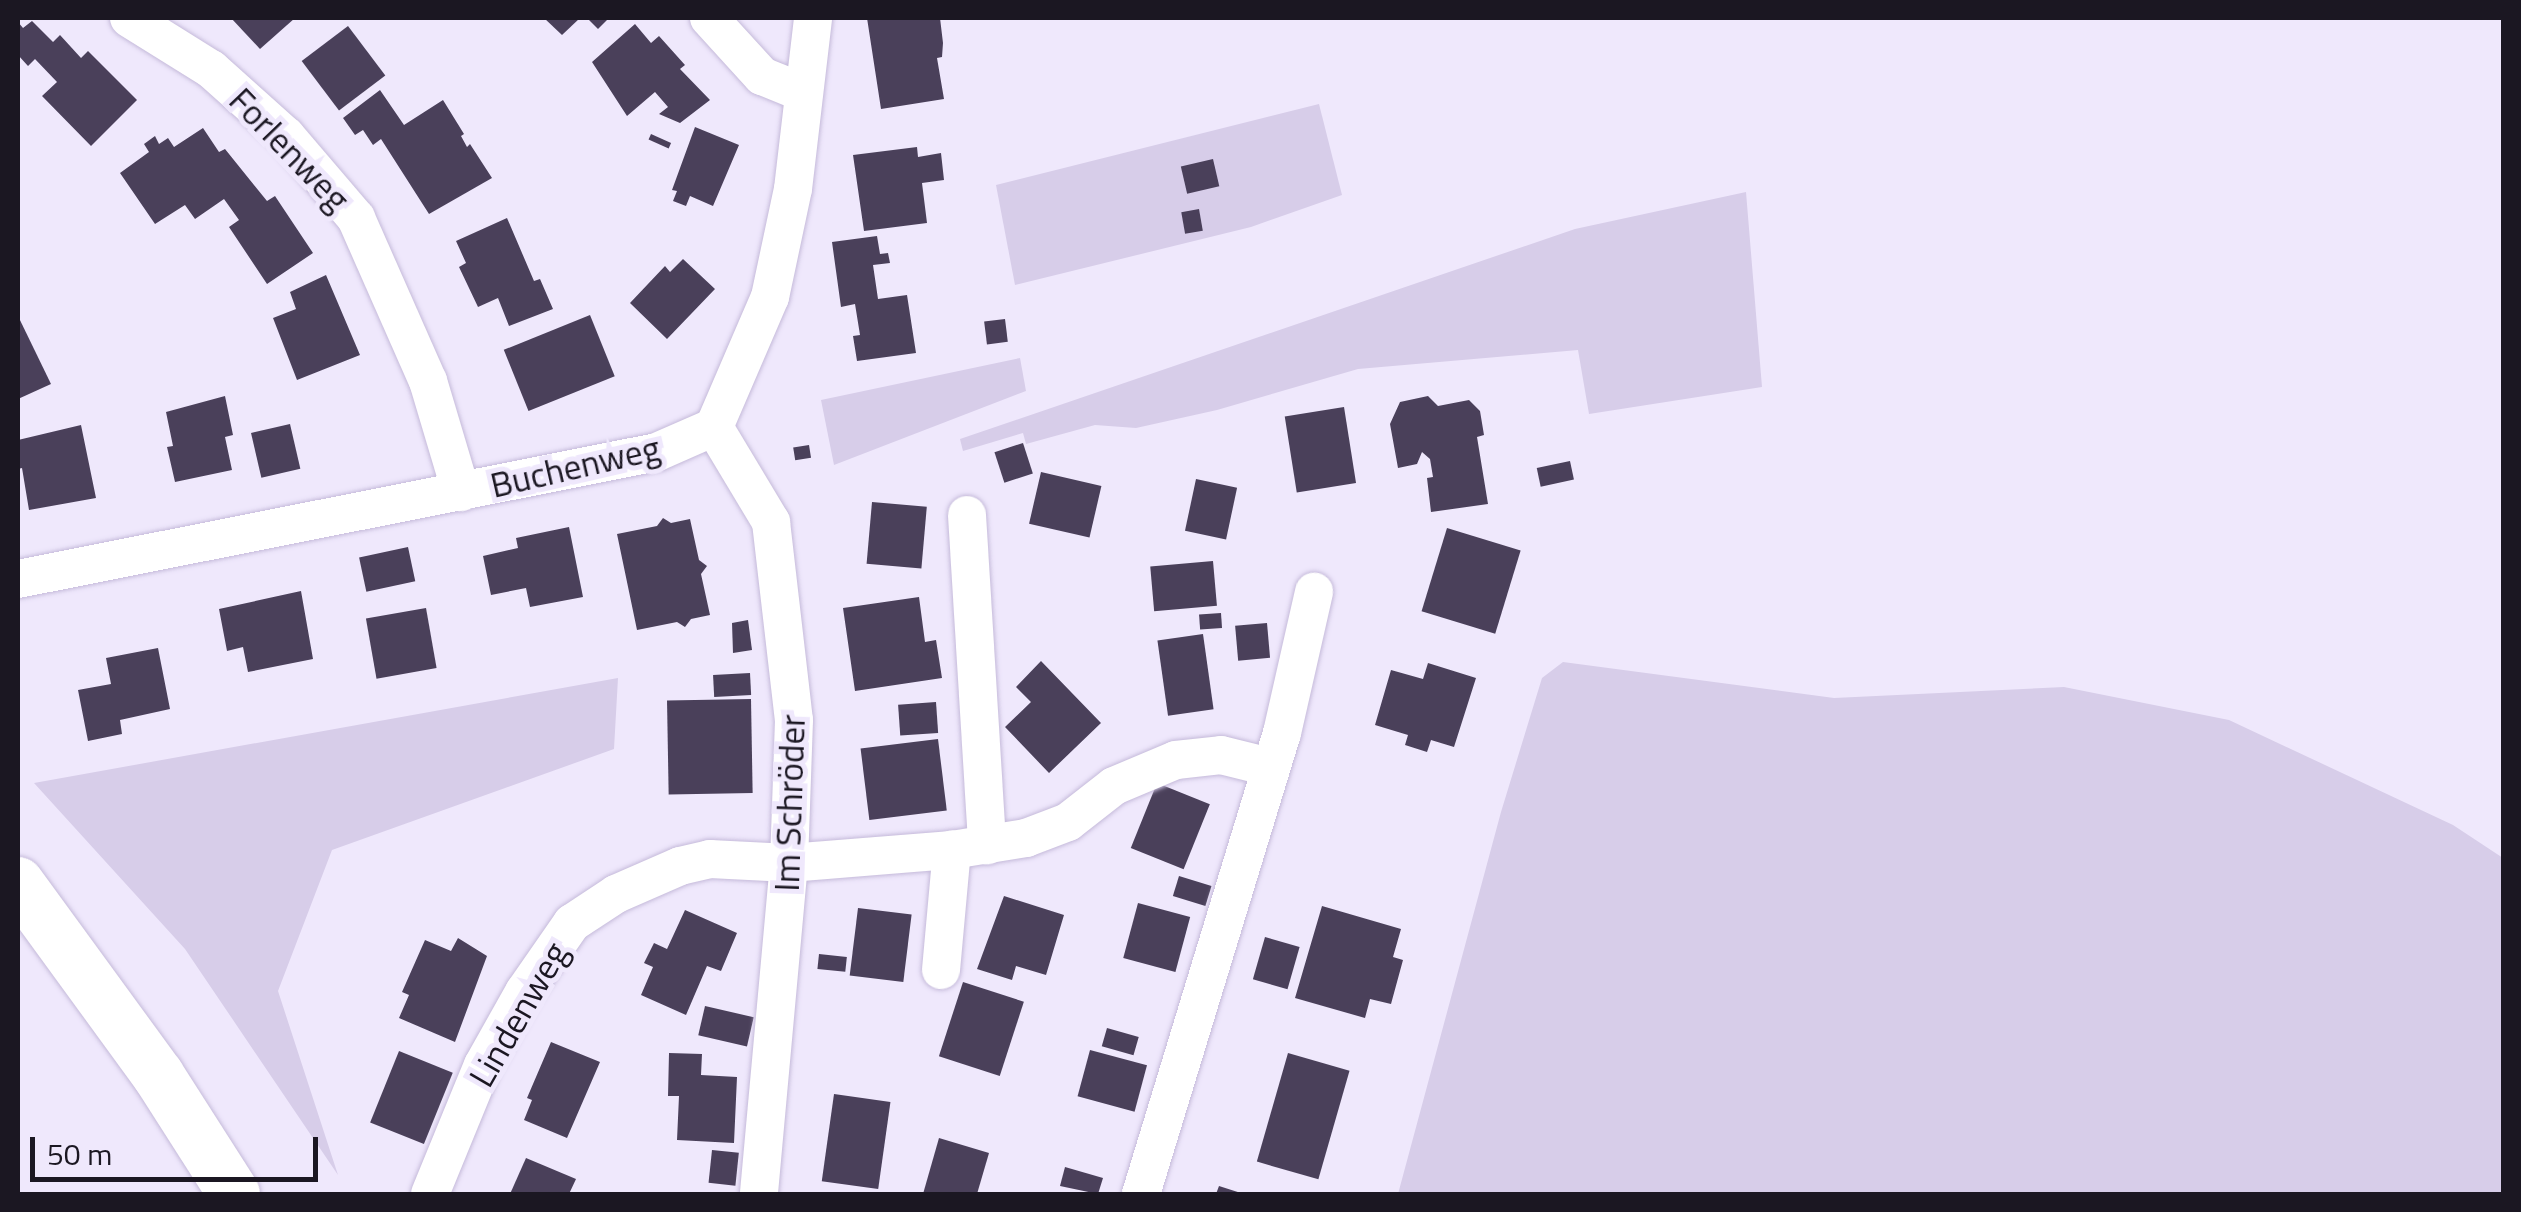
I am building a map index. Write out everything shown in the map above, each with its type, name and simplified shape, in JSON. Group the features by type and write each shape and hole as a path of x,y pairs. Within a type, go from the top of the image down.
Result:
{"street":[{"name":"Forlenweg","path":"129,18 211,69 286,136 356,218 428,380 461,492"},
{"path":"709,18 762,76 804,93"},
{"path":"714,427 770,297 794,189 813,18"},
{"name":"Buchenweg","path":"18,579 657,452 714,427"},
{"name":"Im Schröder","path":"714,427 771,522 794,720 789,863 759,1194"},
{"path":"942,970 969,848 968,515"},
{"path":"1141,1194 1282,733 1314,592"},
{"name":"Lindenweg","path":"430,1194 482,1065 572,924 616,894 680,866 710,860 789,863 969,848 1068,822 1114,786 1154,765 1222,755 1270,767"},
{"path":"18,882 158,1075 234,1194"}],"shaded area":[{"path":"1319,104 1342,195 1251,227 1015,285 996,185"},
{"path":"1746,192 1762,387 1589,414 1578,350 1358,369 1217,410 1136,428 1095,425 1026,444 1023,433 963,451 960,439 1575,229"},
{"path":"1020,358 1026,391 834,465 821,400"},
{"path":"1563,662 1834,698 2064,687 2229,720 2453,825 2503,858 2503,1194 1398,1194 1501,812 1542,678"},
{"path":"618,678 614,749 332,850 278,991 338,1175 185,949 34,783"}],"building":[{"path":"231,18 295,18 260,49"},
{"path":"544,18 580,18 562,35"},
{"path":"587,18 609,18 598,29"},
{"path":"867,18 940,18 942,57 937,58 944,99 881,109"},
{"path":"32,21 53,42 60,35 81,58 88,51 137,100 91,146 42,96 57,82 35,59 28,66 18,55 18,22 23,28"},
{"path":"635,24 651,43 659,36 685,65 680,69 710,100 680,123 659,114 668,107 655,92 627,116 592,62"},
{"path":"348,26 385,76 339,110 302,61"},
{"path":"380,90 404,125 443,100 464,134 461,136 467,147 470,144 492,178 429,214 381,139 373,145 363,130 355,135 343,118"},
{"path":"695,127 739,145 713,206 690,196 686,206 673,201 677,191 672,190"},
{"path":"203,128 219,152 225,149 267,201 275,196 313,253 267,284 229,227 239,220 224,199 195,219 185,205 155,224 120,173 149,152 144,144 155,136 159,144 168,138 174,147"},
{"path":"651,134 671,143 669,148 649,139"},
{"path":"917,147 918,157 941,153 944,180 922,183 927,223 864,231 853,155"},
{"path":"1213,159 1219,186 1187,194 1181,166"},
{"path":"1199,209 1203,231 1185,234 1181,212"},
{"path":"507,218 534,281 540,279 553,309 509,326 498,298 478,307 459,267 466,263 456,241"},
{"path":"877,236 880,254 888,253 890,263 873,265 878,299 907,295 916,353 857,361 853,336 860,335 855,304 841,307 832,242"},
{"path":"683,259 715,289 667,339 630,303 665,266 670,272"},
{"path":"326,275 360,355 297,380 273,318 296,309 290,292"},
{"path":"590,315 615,376 528,411 504,350"},
{"path":"18,316 51,384 18,399"},
{"path":"1005,319 1008,342 987,344 984,322"},
{"path":"225,396 233,435 225,437 232,470 175,482 167,447 173,446 166,412"},
{"path":"1428,396 1438,406 1469,400 1480,411 1484,435 1477,437 1488,504 1431,512 1427,478 1433,477 1430,459 1422,452 1417,464 1398,468 1390,424 1400,402"},
{"path":"1344,407 1356,483 1297,492 1285,416"},
{"path":"290,424 300,469 261,478 251,433"},
{"path":"81,425 96,498 29,510 22,468 18,469 18,440"},
{"path":"1023,443 1033,473 1004,483 994,452"},
{"path":"809,445 811,458 795,460 793,448"},
{"path":"1570,461 1574,480 1541,487 1537,468"},
{"path":"1041,472 1101,486 1089,538 1029,524"},
{"path":"1196,479 1237,488 1226,540 1185,531"},
{"path":"872,502 927,507 921,569 867,564"},
{"path":"663,518 671,523 690,519 699,560 707,566 701,574 710,615 691,619 685,627 677,622 637,630 617,534 657,526"},
{"path":"569,527 583,597 530,607 526,588 491,595 483,556 518,548 516,538"},
{"path":"1447,528 1521,551 1495,634 1422,611"},
{"path":"408,547 415,581 366,592 359,557"},
{"path":"1213,561 1217,606 1154,611 1150,566"},
{"path":"301,591 313,659 248,672 243,647 227,651 219,609"},
{"path":"919,597 925,642 936,640 942,678 855,691 843,608"},
{"path":"426,608 437,668 377,679 366,619"},
{"path":"1221,613 1222,628 1200,629 1199,615"},
{"path":"748,620 752,650 733,653 732,623"},
{"path":"1267,623 1270,658 1238,661 1235,626"},
{"path":"1203,634 1214,709 1168,716 1157,640"},
{"path":"158,648 170,709 120,720 122,734 88,741 78,690 111,684 106,658"},
{"path":"1041,661 1101,723 1049,773 1005,727 1031,702 1016,687"},
{"path":"1428,663 1476,678 1454,747 1431,740 1427,752 1405,745 1408,735 1375,725 1391,670 1423,679"},
{"path":"750,673 751,695 714,697 713,675"},
{"path":"751,699 753,793 669,794 667,700"},
{"path":"936,702 938,733 900,736 898,705"},
{"path":"938,739 947,810 869,820 861,749"},
{"path":"1157,783 1210,804 1184,869 1131,848"},
{"path":"1179,876 1212,886 1205,906 1173,896"},
{"path":"1004,896 1064,915 1046,975 1016,966 1012,980 977,969"},
{"path":"1138,903 1190,917 1175,972 1123,958"},
{"path":"1322,906 1401,929 1393,957 1403,960 1391,1004 1370,999 1365,1018 1295,998"},
{"path":"858,908 912,915 903,982 850,975"},
{"path":"685,910 737,933 721,971 707,966 686,1015 641,995 653,967 644,963 654,943 667,949"},
{"path":"1265,937 1300,947 1287,989 1253,979"},
{"path":"458,938 487,956 455,1042 399,1018 409,995 402,992 425,940 451,951"},
{"path":"819,954 847,957 845,972 817,969"},
{"path":"963,982 1024,1002 1000,1076 939,1056"},
{"path":"705,1006 754,1017 747,1046 698,1035"},
{"path":"1107,1028 1139,1037 1133,1055 1102,1046"},
{"path":"551,1042 600,1062 567,1138 524,1120 532,1100 527,1098"},
{"path":"1090,1050 1147,1065 1135,1112 1078,1096"},
{"path":"399,1051 453,1073 424,1144 370,1122"},
{"path":"669,1053 702,1054 701,1075 737,1077 734,1143 677,1140 679,1096 668,1096"},
{"path":"1288,1053 1350,1071 1318,1179 1257,1162"},
{"path":"834,1094 890,1102 878,1189 822,1181"},
{"path":"939,1138 989,1153 977,1194 923,1194"},
{"path":"712,1150 739,1153 735,1186 709,1183"},
{"path":"526,1158 576,1179 569,1194 510,1194"},
{"path":"1065,1167 1103,1178 1098,1194 1060,1186"},
{"path":"1219,1186 1244,1194 1216,1194"}]}
